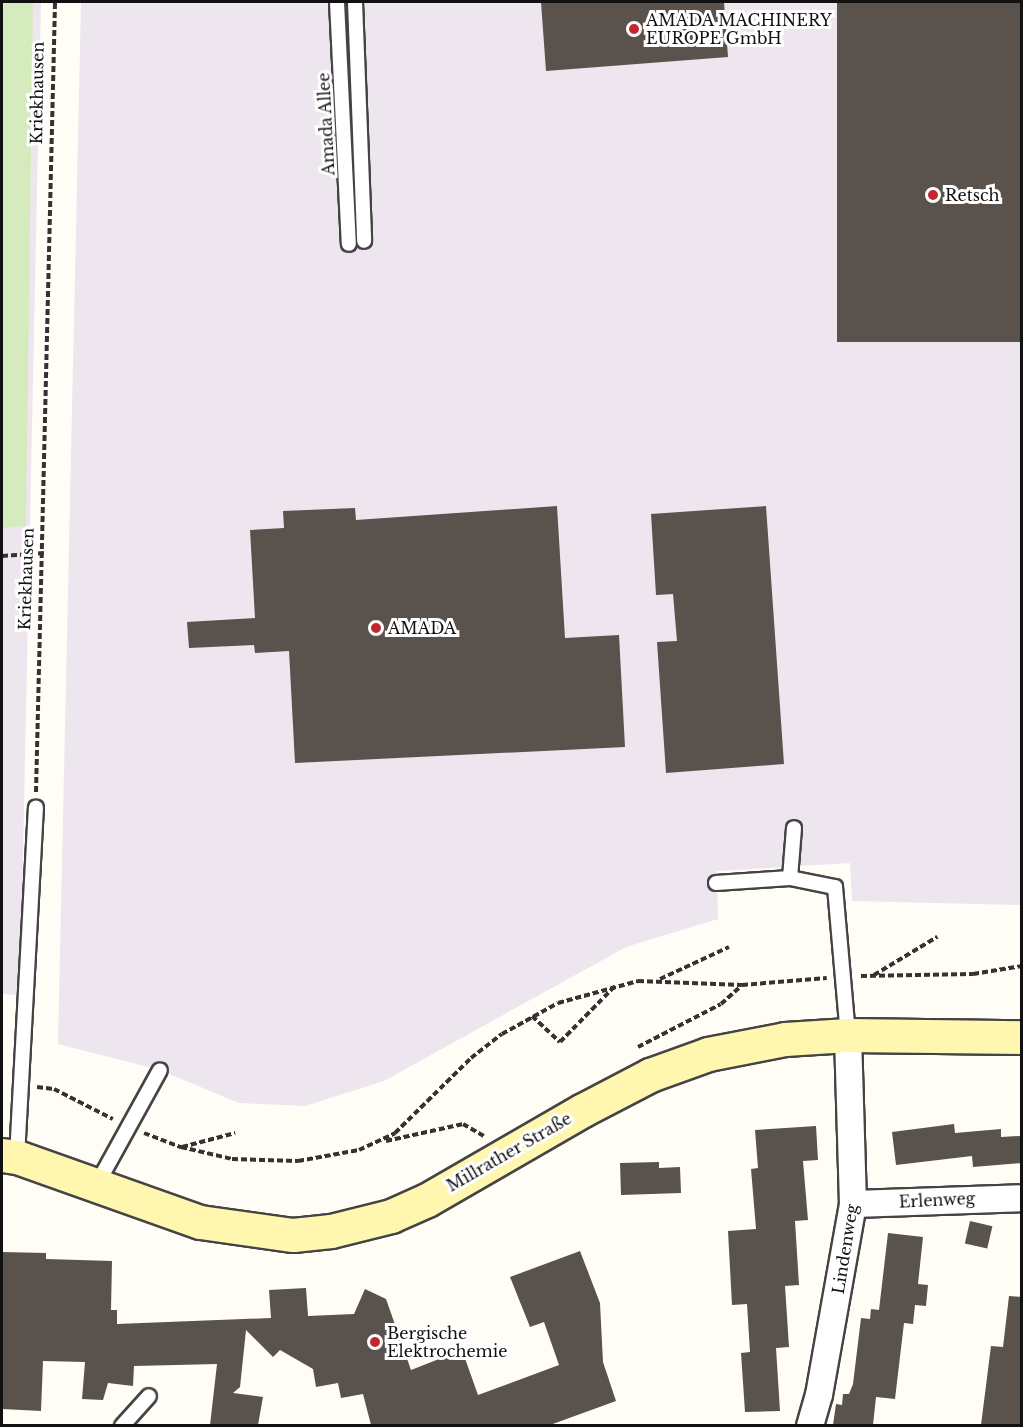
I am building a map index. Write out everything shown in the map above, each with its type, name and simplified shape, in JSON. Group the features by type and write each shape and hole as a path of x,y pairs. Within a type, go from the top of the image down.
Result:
{"main road":[{"name":"Millrather Straße","path":"9,1156 165,1212 221,1226 293,1234 332,1232 391,1216 427,1200 650,1075 744,1046 848,1035 1022,1037"}],"street":[{"name":"Lindenweg","path":"810,1425 819,1395 853,1204 848,1035"},
{"name":"Erlenweg","path":"853,1204 1022,1198"}],"lane":[{"name":"Amada Allee","path":"337,2 349,244"},
{"name":"Amada Allee","path":"355,2 364,241"},
{"path":"9,1156 21,1084 36,808"},
{"path":"790,878 794,828"},
{"path":"717,883 790,878 835,887 848,1035"},
{"path":"96,1186 160,1070"},
{"path":"122,1425 149,1396"}],"path":[{"name":"Kriekhausen","path":"36,808 44,553 55,2"},
{"path":"2,556 44,553"},
{"path":"874,976 937,937"},
{"path":"660,979 729,946"},
{"path":"383,1141 417,1113 471,1058 531,1016 616,985 660,979 742,985 843,976 973,975 1020,967"},
{"path":"531,1016 560,1042 616,985"},
{"path":"632,1053 721,1004 742,985"},
{"path":"21,1084 54,1089 128,1126 181,1147 231,1159 298,1161 349,1152 383,1141 463,1124 486,1137 495,1131"},
{"path":"181,1147 235,1133"}],"shaded area":[{"path":"2,2 41,2 20,995 2,994"},
{"path":"81,2 1021,2 1021,905 852,901 850,863 717,871 718,919 626,947 384,1081 305,1106 239,1103 160,1070 58,1044"}],"green space":[{"path":"2,2 33,2 26,526 2,528"}],"building":[{"name":"AMADA MACHINERY EUROPE GmbH","path":"541,2 724,2 728,57 546,71"},
{"name":"Retsch","path":"837,2 1022,2 1022,342 837,342"},
{"name":"AMADA","path":"557,506 565,638 619,635 625,747 295,763 289,651 255,653 254,645 189,648 187,622 255,618 250,530 284,528 283,511 355,508 356,520"},
{"path":"766,506 784,764 666,773 657,642 677,641 673,594 656,595 651,514"},
{"path":"954,1124 955,1133 1001,1129 1001,1137 1020,1136 1022,1163 973,1167 972,1156 896,1165 892,1132"},
{"path":"816,1126 818,1160 803,1161 808,1220 795,1221 799,1285 785,1286 789,1347 776,1348 780,1411 745,1412 741,1353 750,1352 747,1304 732,1305 728,1231 756,1229 751,1169 758,1168 755,1130"},
{"path":"659,1162 659,1168 680,1167 681,1193 621,1195 620,1163"},
{"path":"970,1221 992,1226 987,1249 965,1243"},
{"path":"888,1233 923,1237 918,1284 928,1285 926,1306 915,1305 913,1324 904,1323 895,1399 876,1397 873,1425 833,1425 836,1404 842,1405 843,1394 849,1394 853,1384 861,1318 870,1319 871,1309 879,1310"},
{"path":"580,1251 600,1303 603,1362 616,1401 550,1425 371,1425 363,1394 341,1398 338,1383 316,1387 313,1369 280,1350 273,1357 246,1330 240,1387 233,1393 263,1397 258,1425 210,1425 217,1364 134,1366 133,1386 108,1383 103,1400 82,1399 85,1362 43,1361 41,1411 2,1409 2,1252 46,1253 46,1259 112,1261 111,1310 117,1310 117,1324 271,1318 269,1290 306,1288 308,1316 354,1314 365,1289 386,1299 411,1370 462,1350 478,1395 559,1365 544,1322 530,1327 510,1277"},
{"path":"1009,1296 1022,1297 1022,1425 981,1425 991,1346 1003,1347"}],"place":[{"name":"AMADA MACHINERY EUROPE GmbH","path":"634,29"},
{"name":"Retsch","path":"933,195"},
{"name":"AMADA","path":"376,628"},
{"name":"Bergische Elektrochemie","path":"375,1342"}]}
